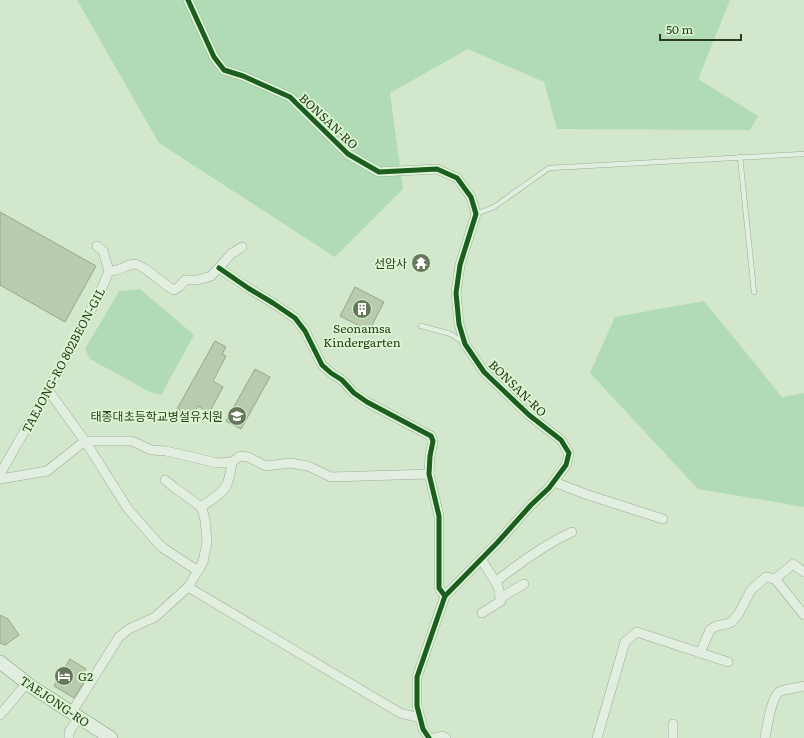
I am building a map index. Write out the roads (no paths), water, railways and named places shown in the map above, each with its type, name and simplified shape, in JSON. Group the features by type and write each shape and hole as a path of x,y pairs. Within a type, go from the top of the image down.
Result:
{"main road":[{"name":"TAEJONG-RO","path":"0,662 27,683 111,738"}],"street":[{"name":"BONSAN-RO","path":"188,0 214,57 224,70 243,76 290,97 348,154 379,172 437,169 457,178 471,197 476,214 460,265 456,293 459,324 465,344 484,372 529,415 561,440 569,453 566,465 549,488 445,596 417,677 417,706 423,729 429,738"},
{"path":"97,246 103,251 109,271 115,271 133,264 139,265 167,287 174,290 185,280 198,280 211,276 231,254 242,247"},
{"path":"219,268 295,318 305,331 322,365 342,380 354,393 367,402 431,436 433,441 429,474 439,516 439,588 445,596"},
{"name":"TAEJONG-RO 802BEON-GIL","path":"0,474 100,295 109,271"},
{"path":"48,390 85,441 128,509 162,548 198,571"},
{"path":"0,478 47,472 85,441 132,442 151,450 166,451 217,463 232,462 240,456 248,457 266,466 290,463 308,466 331,477 429,474"},
{"path":"201,507 221,492 226,485 232,462"},
{"path":"69,738 69,732 76,715 119,637 130,629 155,616 188,587 203,562 207,542 204,512 201,507 165,480"},
{"path":"554,482 588,495 663,519"},
{"path":"496,582 521,562 572,532"},
{"path":"481,559 498,586 501,601 482,613"},
{"path":"775,579 793,564 804,572"},
{"path":"700,653 710,630 716,626 732,622 739,613 751,590 766,578 775,579 804,615"},
{"path":"500,598 524,584"},
{"path":"188,587 400,713 420,718"},
{"path":"597,738 625,642 637,632 728,662"},
{"path":"0,715 27,683"},
{"path":"765,738 773,701 778,693 785,689 804,686"},
{"path":"672,738 673,724"},
{"path":"434,738 442,736 446,738"}],"lane":[{"path":"476,214 494,208 549,168 804,154"},
{"path":"740,157 754,292"},
{"path":"421,326 451,334 465,344"}],"place":[{"name":"선암사","path":"421,263"},
{"name":"Seonamsa Kindergarten","path":"362,309"},
{"name":"태종대초등학교병설유치원","path":"237,416"},
{"name":"G2","path":"64,676"}]}
